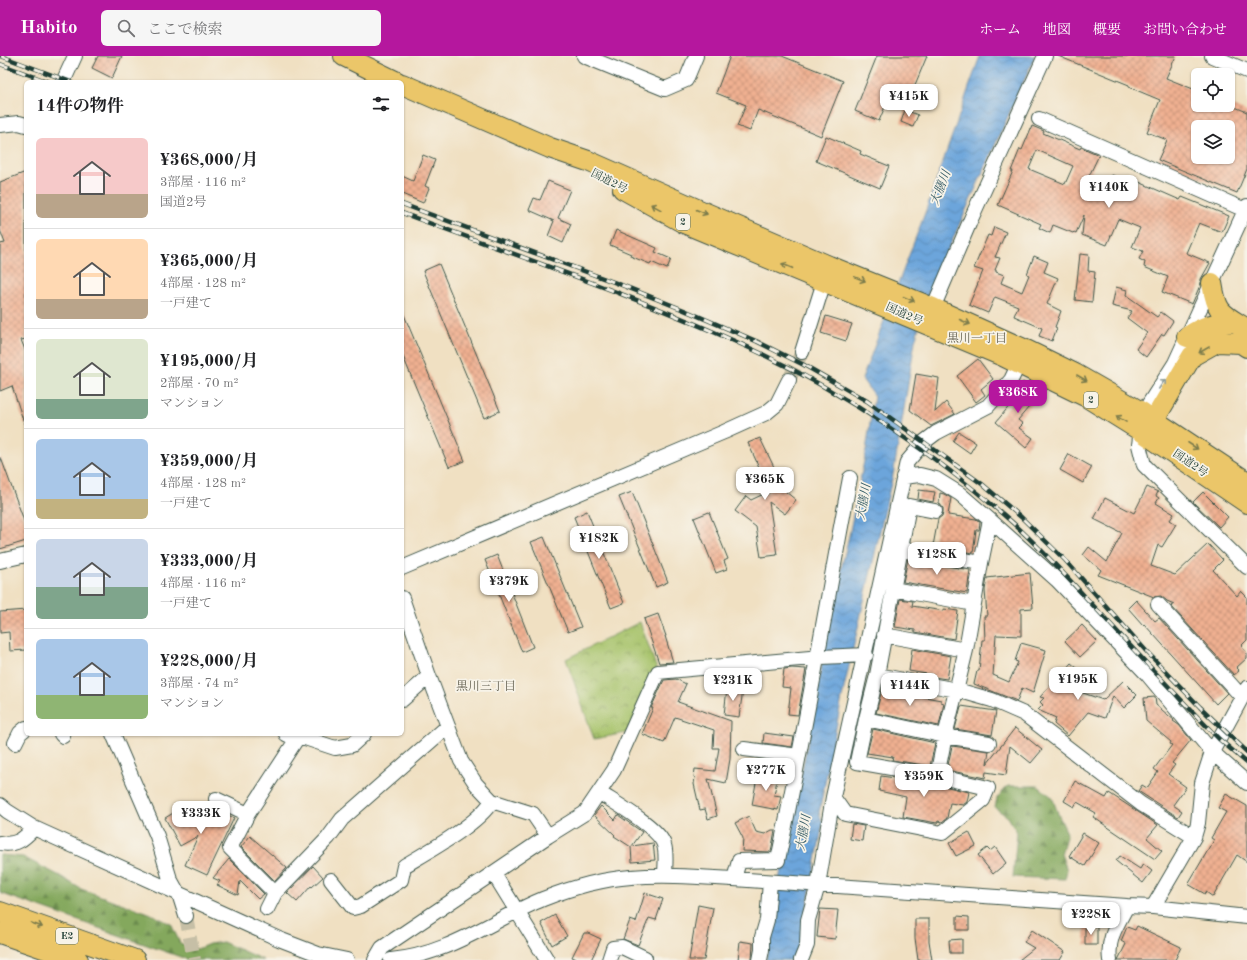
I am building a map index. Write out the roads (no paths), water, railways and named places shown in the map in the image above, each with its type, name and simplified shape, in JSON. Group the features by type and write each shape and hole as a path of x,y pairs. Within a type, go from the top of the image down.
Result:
{"highway":[{"path":"344,56 393,80"},
{"name":"国道2号","path":"404,85 550,148 588,161 692,207 826,274 928,313 1003,356 1022,357 1085,396 1146,422 1247,482"},
{"path":"1212,283 1215,301 1222,313 1241,325"},
{"path":"1187,337 1199,329 1220,322 1241,325"},
{"path":"1146,422 1192,356 1217,342 1241,343 1247,347"},
{"name":"国道2号","path":"1146,422 1247,503"},
{"name":"E2","path":"0,912 135,960"},
{"name":"E2","path":"0,933 78,960"}],"street":[{"path":"64,80 75,56"},
{"path":"584,56 665,89 686,80 696,56"},
{"path":"928,313 1045,56"},
{"path":"1212,56 1247,71"},
{"path":"1039,120 1246,208 1175,363 1146,422 1139,445 1144,465 1247,568"},
{"path":"0,125 24,124"},
{"path":"802,352 826,274"},
{"path":"801,960 807,946 808,920 833,797 856,696 861,655 907,462 924,442 936,433 988,406 1011,380 1022,357"},
{"path":"404,567 766,413 777,404 789,380"},
{"path":"903,477 920,475 936,479 960,494 990,520 1057,580 1136,663 1212,752 1247,783"},
{"path":"734,879 739,861 778,860 818,657 850,478"},
{"path":"833,797 845,814 942,833 983,800 988,788 937,776 857,762 877,675 909,506 935,511"},
{"path":"937,776 966,650 980,563 990,520"},
{"path":"901,549 980,563"},
{"path":"0,561 24,555"},
{"path":"893,589 974,604"},
{"path":"404,604 461,761 476,784 492,801 533,814 548,836"},
{"path":"1153,907 1194,837 1198,823 1202,783 1212,752 1244,692 1158,604"},
{"path":"884,635 966,650"},
{"path":"375,960 382,948 494,874 548,836 585,813 600,793 614,770 658,672 818,657 861,655"},
{"path":"877,675 957,690 992,700 1024,714 1141,804 1194,837"},
{"path":"404,698 429,676"},
{"path":"856,696 867,714 945,736 989,743"},
{"path":"267,909 275,893 328,838 342,819 448,726"},
{"path":"15,743 20,733 24,730"},
{"path":"114,736 158,836 170,879 178,894 186,916"},
{"path":"275,893 230,848 248,814 294,736"},
{"path":"298,736 335,748 352,745 362,736"},
{"path":"744,749 799,756"},
{"path":"600,793 651,827 661,837 664,845 665,876"},
{"path":"216,799 248,814"},
{"path":"331,880 353,908 361,906 401,880 404,866 458,832 487,809 492,801"},
{"path":"0,805 34,828 279,939 318,954 348,960"},
{"path":"0,843 16,843 34,828"},
{"path":"494,874 547,960"},
{"path":"391,960 406,959 435,951 541,900 568,890 595,882 631,877 665,876 815,884 1153,907 1247,917"},
{"path":"760,960 762,937 767,920 773,882"},
{"path":"1110,960 1109,952 1111,936 1127,906"},
{"path":"609,960 613,948 622,947 645,958"}],"water":[{"name":"大膳川","path":"980,56 1035,56 930,290 915,341 894,470 844,688 819,813 823,823 797,960 766,960 776,894 808,742 832,607 849,536 866,451 874,396 862,379 925,213"}],"tunnel":[{"path":"789,380 802,352"},
{"path":"186,916 194,960"}],"railway":[{"path":"1,56 66,80"},
{"path":"0,64 44,80"},
{"path":"404,205 619,284 684,310 756,341 804,365 867,401 982,484 1021,517 1065,560 1147,652 1200,707 1247,752"},
{"path":"404,214 668,312 754,350 788,367 856,406 890,428 954,474 1025,534 1204,724 1247,763"}],"district":[{"name":"黒川一丁目","path":"977,339"},
{"name":"黒川三丁目","path":"486,687"}]}
